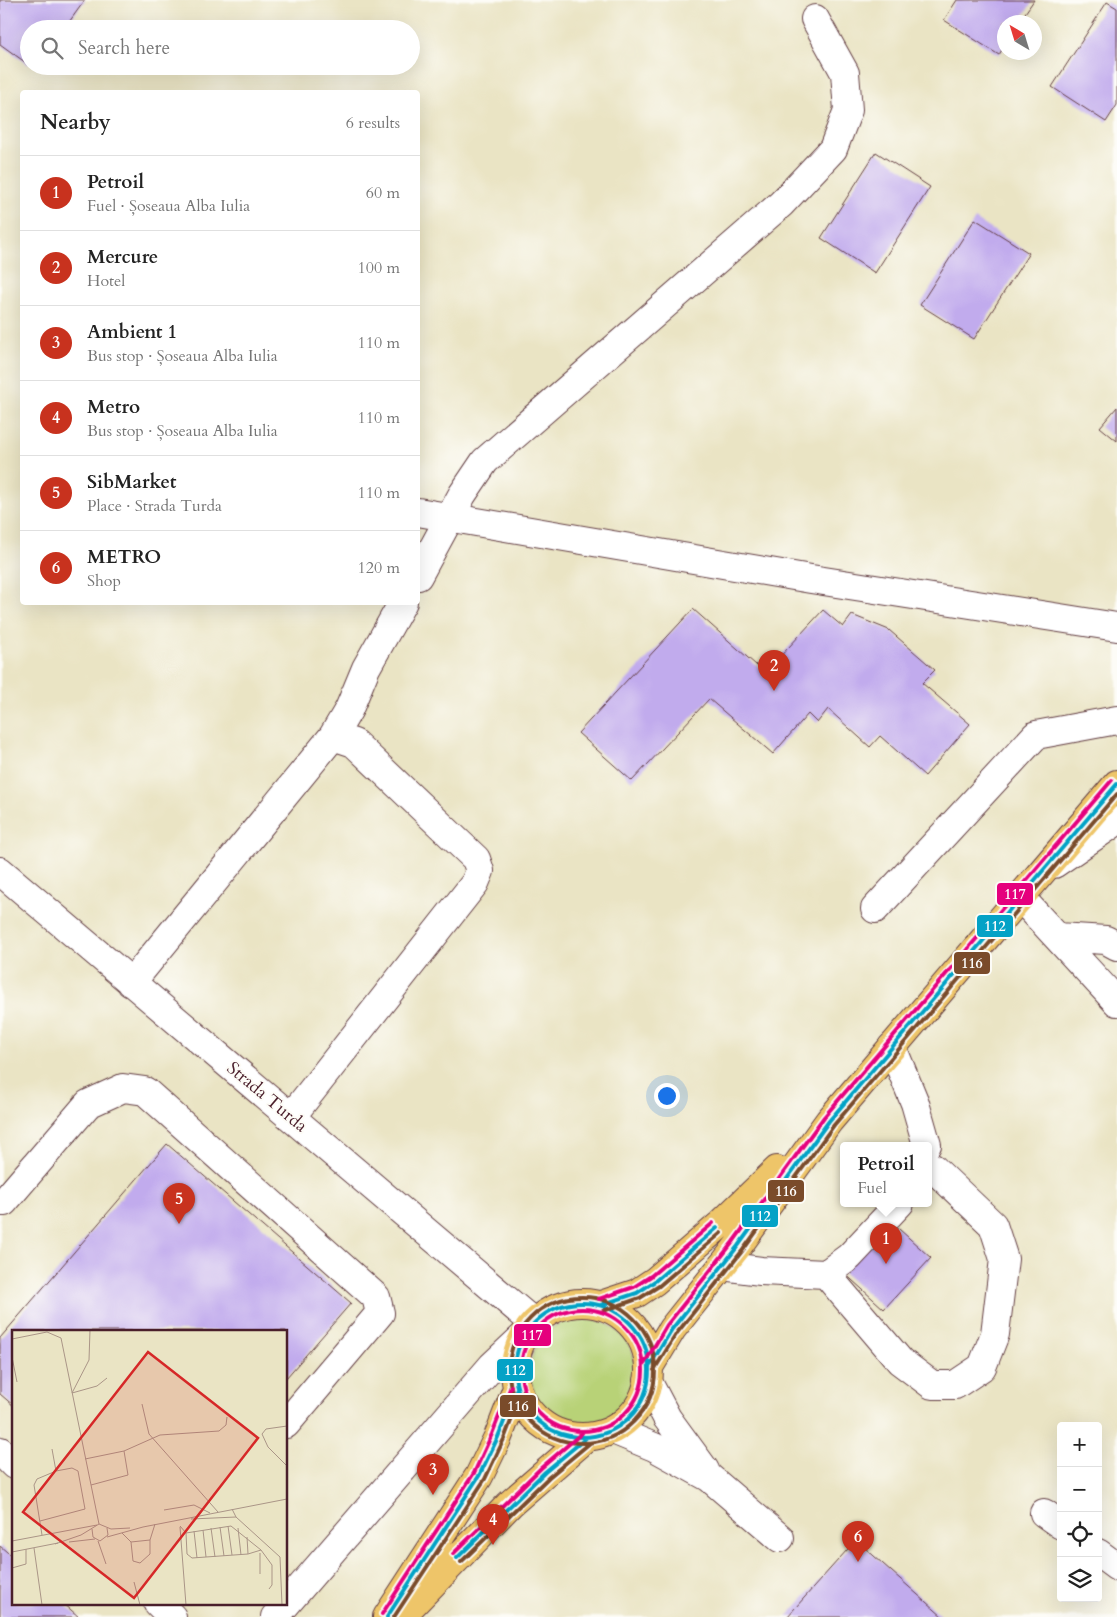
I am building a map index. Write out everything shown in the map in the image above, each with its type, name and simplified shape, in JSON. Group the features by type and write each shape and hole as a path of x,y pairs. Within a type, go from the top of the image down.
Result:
{"main road":[{"path":"649,1374 645,1346 635,1328 619,1314 601,1306 578,1303 565,1305 543,1315 529,1329 518,1349 514,1366 516,1386 526,1409 542,1425 563,1435 586,1438 613,1430 636,1410 644,1397 649,1374 672,1329 722,1266 829,1121 1117,784"},
{"path":"601,1306 637,1293 681,1260 829,1121"},
{"path":"387,1617 479,1476 498,1436 516,1386"},
{"path":"400,1617 510,1504 586,1438"}],"street":[{"path":"420,572 462,495 486,461 781,204 833,149 848,110 846,73 815,19"},
{"path":"420,512 499,524 821,581 1117,627"},
{"path":"131,983 333,736 349,709 366,668 401,605"},
{"path":"875,910 1036,734 1117,720"},
{"path":"291,1117 475,883 480,871 476,859 354,743 333,736"},
{"path":"1041,873 1117,821"},
{"name":"Strada Turda","path":"0,871 291,1117 529,1329"},
{"path":"1020,897 1117,1002"},
{"path":"1058,937 1106,940 1117,946"},
{"path":"892,1047 915,1102 925,1142"},
{"path":"1,1206 88,1104 123,1088 145,1091 376,1297 380,1314 288,1422"},
{"path":"826,1274 900,1361 932,1386 955,1385 982,1367 995,1334 1004,1259 993,1225 932,1162"},
{"path":"722,1266 761,1271 826,1274 849,1257 896,1207"},
{"path":"288,1602 474,1387 529,1329"},
{"path":"649,1374 667,1418 710,1478"},
{"path":"474,1387 500,1378 516,1386"},
{"path":"613,1430 654,1447 710,1478 780,1538"},
{"path":"0,1451 12,1463"},
{"path":"1102,1556 1117,1567"},
{"path":"159,1604 172,1617"},
{"path":"275,1617 286,1604"}],"green space":[{"path":"583,1318 603,1322 621,1333 632,1351 636,1371 632,1391 621,1409 603,1420 583,1424 563,1420 545,1409 534,1391 530,1371 534,1351 545,1333 563,1322"}],"building":[{"path":"0,0 85,0 71,20 20,20 20,58 0,44"},
{"path":"957,0 1034,0 1024,15 997,15 997,54 944,20"},
{"path":"1107,2 1117,8 1117,105 1106,122 1052,87"},
{"path":"876,152 930,187 875,273 821,238"},
{"path":"975,219 1029,253 974,339 920,305"},
{"path":"1117,407 1117,441 1100,427"},
{"path":"693,609 765,673 823,610 843,627 852,615 889,630 935,670 922,683 970,724 925,776 880,736 870,747 828,709 817,723 808,714 773,754 709,699 632,781 578,733"},
{"path":"167,1144 351,1303 288,1376 288,1330 12,1330 12,1404 0,1394 0,1338"},
{"path":"888,1219 931,1258 884,1309 841,1270"},
{"path":"856,1540 900,1579 943,1617 787,1617"},
{"path":"0,1546 12,1556 12,1604 64,1604 79,1617 0,1617"}],"transit line":[{"name":"117","path":"644,1364 667,1325 733,1242 824,1117 1112,780"},
{"name":"112","path":"649,1367 672,1329 738,1246 829,1121 1117,784"},
{"name":"116","path":"654,1370 677,1333 743,1250 834,1125 1117,794"},
{"name":"117","path":"599,1299 634,1287 651,1276 713,1223"},
{"name":"112","path":"601,1305 637,1293 655,1281 717,1228"},
{"name":"116","path":"603,1311 640,1298 659,1286 721,1233"},
{"name":"116","path":"582,1297 610,1302 634,1318 650,1342 655,1370 650,1398 634,1422 610,1438 582,1443 554,1438 530,1422 514,1398 509,1370 514,1342 530,1318 554,1302 582,1297"},
{"name":"112","path":"582,1303 608,1308 619,1314 629,1323 638,1333 644,1344 649,1370 644,1396 638,1407 629,1417 619,1426 608,1432 582,1437 556,1432 545,1426 535,1417 526,1407 520,1396 515,1370 520,1344 526,1333 535,1323 545,1314 556,1308 582,1303"},
{"name":"117","path":"582,1309 594,1310 605,1314 616,1319 625,1327 633,1336 638,1347 642,1358 643,1370 642,1382 638,1393 633,1404 625,1413 616,1421 605,1426 594,1430 582,1431 570,1430 559,1426 548,1421 539,1413 531,1404 526,1393 522,1382 521,1370 522,1358 526,1347 531,1336 539,1327 548,1319 559,1314 570,1310 582,1309"},
{"name":"117","path":"382,1614 474,1473 511,1386"},
{"name":"112","path":"387,1617 479,1476 498,1437 517,1388"},
{"name":"116","path":"394,1617 485,1479 504,1439 523,1390"},
{"name":"117","path":"453,1554 541,1468 582,1433"},
{"name":"112","path":"457,1558 545,1472 586,1438"},
{"name":"116","path":"461,1562 549,1477 590,1443"}],"place":[{"name":"Mercure","path":"774,691"},
{"name":"SibMarket","path":"179,1224"},
{"name":"Petroil","path":"886,1264"},
{"name":"Ambient 1","path":"433,1495"},
{"name":"Metro","path":"493,1545"},
{"name":"METRO","path":"858,1562"}]}
